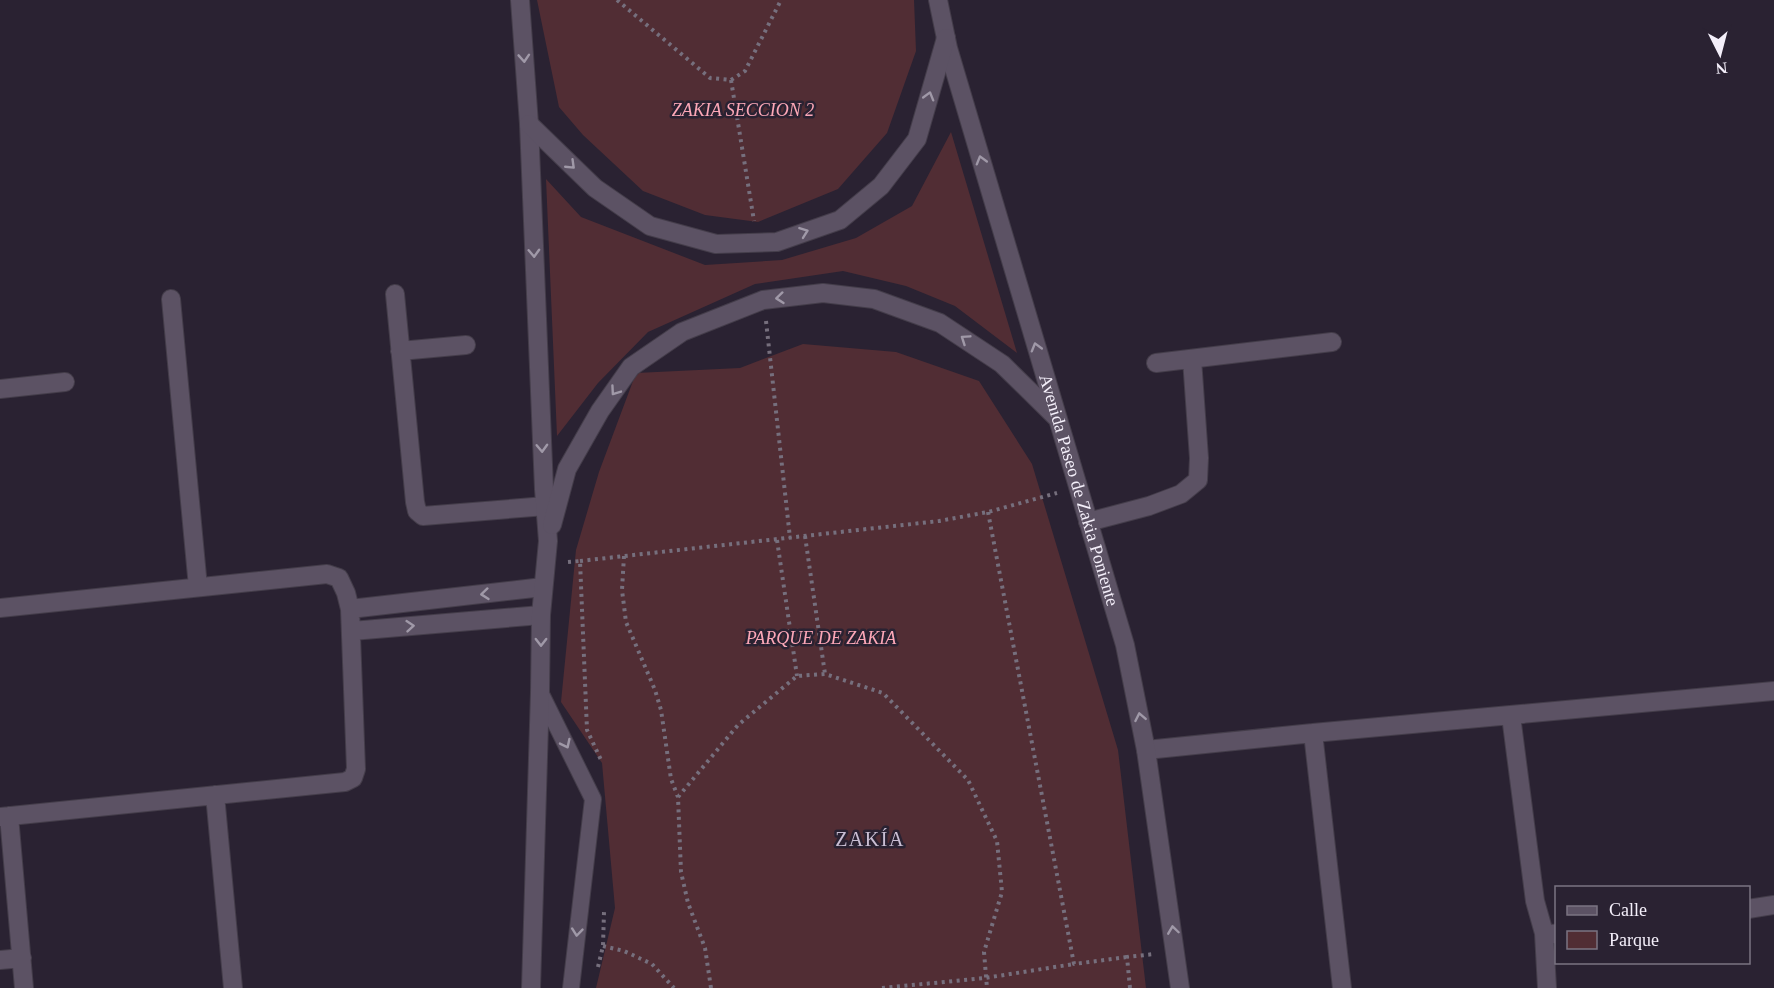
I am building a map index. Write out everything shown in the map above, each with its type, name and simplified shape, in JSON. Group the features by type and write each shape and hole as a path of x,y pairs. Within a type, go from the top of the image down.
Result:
{"street":[{"path":"520,0 529,124 548,541"},
{"name":"Avenida Paseo de Zakia Poniente","path":"938,0 946,37 1125,645 1146,750 1181,986"},
{"path":"529,124 595,188 650,226 716,244 777,242 840,220 881,186 917,139 946,37"},
{"path":"531,988 541,615 548,541 567,469 600,411 631,367 682,332 763,300 823,293 874,298 940,322 1002,364 1057,418"},
{"path":"395,294 417,511 423,516 546,506"},
{"path":"171,298 198,587"},
{"path":"1156,363 1332,342"},
{"path":"400,351 466,345"},
{"path":"1088,522 1149,506 1181,494 1198,480 1199,458 1192,359"},
{"path":"0,389 65,382"},
{"path":"0,608 327,574 339,578 346,593 352,631 356,769 353,778 345,782 4,817 24,988"},
{"path":"350,609 543,587"},
{"path":"352,631 541,615"},
{"path":"1146,750 1774,691"},
{"path":"1511,716 1535,901 1550,933 1547,988"},
{"path":"1313,733 1342,988"},
{"path":"215,795 233,988"},
{"path":"1750,909 1774,905"},
{"path":"0,960 22,958"}],"lane":[{"path":"540,692 592,799 571,988"}],"path":[{"path":"616,0 710,78 731,80 745,71 782,0"},
{"path":"731,80 757,243"},
{"path":"763,300 790,538"},
{"path":"580,561 939,520 988,512 1078,488"},
{"path":"988,512 1074,964"},
{"path":"805,536 825,674"},
{"path":"777,540 797,676"},
{"path":"624,556 622,590 626,622 655,690 661,710 671,779 678,798 681,872 688,903 705,948 711,988"},
{"path":"678,798 738,725 797,676 825,674 883,693 968,780 997,841 1002,892 984,952 987,988"},
{"path":"603,946 624,951 652,964 674,988"},
{"path":"882,988 985,978 1102,959 1176,951"},
{"path":"1127,957 1130,988"}],"green space":[{"name":"ZAKIA SECCION 2","path":"537,0 914,0 916,51 887,133 838,189 758,222 705,215 643,191 583,135 559,107"},
{"path":"951,132 1017,353 955,306 906,286 843,271 755,284 648,332 598,383 557,436 546,179 581,217 705,265 782,260 856,238 912,206"},
{"name":"PARQUE DE ZAKIA","path":"803,344 896,352 979,381 1032,464 1118,750 1146,988 596,988 615,908 602,763 561,702 576,550 599,472 636,373 740,368"}],"district":[{"name":"ZAKÍA","path":"870,839"}]}
